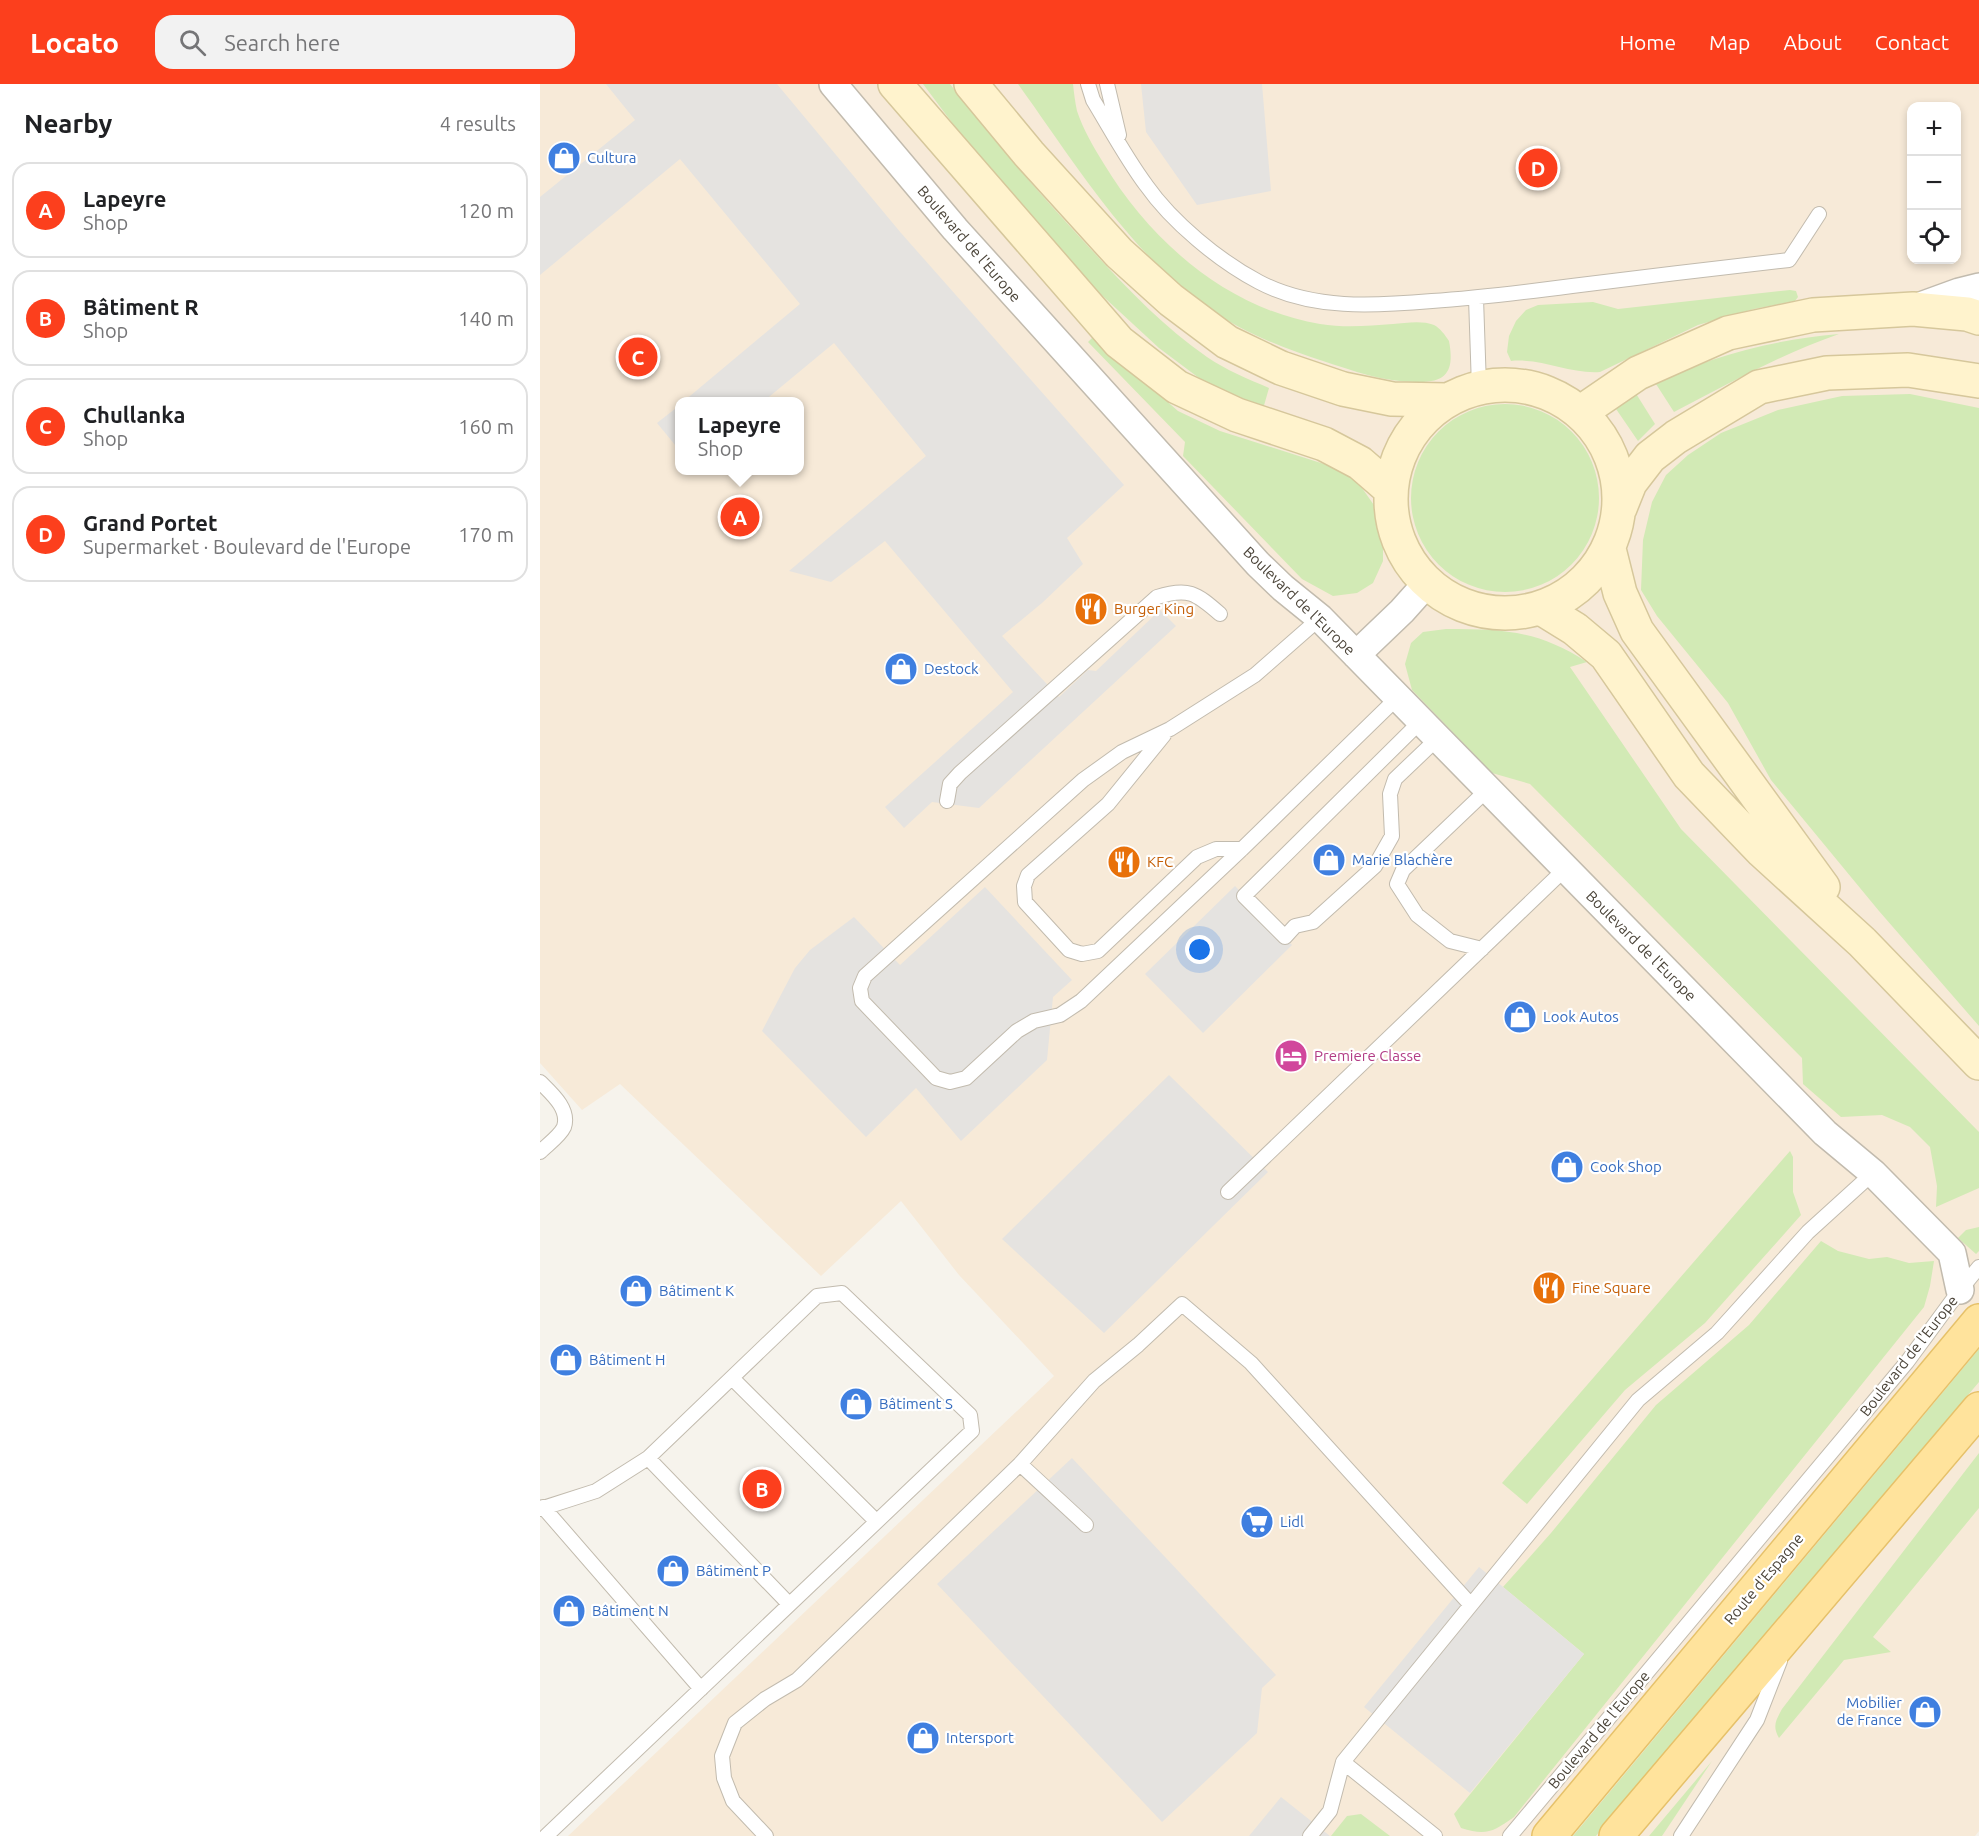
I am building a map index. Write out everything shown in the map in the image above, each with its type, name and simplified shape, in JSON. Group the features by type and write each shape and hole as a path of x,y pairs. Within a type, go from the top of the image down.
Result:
{"main road":[{"name":"Route d'Espagne","path":"1549,1836 1979,1321"},
{"path":"1616,1836 1979,1409"}],"street":[{"name":"Boulevard de l'Europe","path":"833,84 955,229 1250,555 1283,588 1320,618 1825,1133 1873,1173 1952,1253 1960,1290"},
{"path":"895,84 1119,342 1177,387 1237,415 1324,444 1360,463 1390,489"},
{"path":"984,89 1029,154 1119,254 1171,300 1227,342 1281,368 1343,389 1392,399 1447,399"},
{"path":"1913,309 1979,287"},
{"path":"1581,412 1638,373 1728,333 1813,315 1913,309 1967,314 1979,318"},
{"path":"1620,508 1618,473 1604,439 1581,412 1551,393 1515,384 1479,387 1447,399 1420,421 1400,452 1390,489 1391,518 1400,546 1427,583 1467,607 1504,614 1541,608 1569,595 1592,574 1609,549 1620,508 1630,483 1650,456 1676,437 1759,387 1827,373 1908,370 1979,381"},
{"path":"1609,549 1620,593 1637,631 1862,942"},
{"path":"1356,655 1402,611 1427,583"},
{"path":"1541,608 1575,629 1606,655 1689,775 1762,851 1862,942 1979,1063"}],"lane":[{"path":"1088,84 1093,100 1146,186 1178,221 1218,256 1267,286 1284,293 1349,306 1476,298 1789,260 1819,214"},
{"path":"1107,84 1122,148"},
{"path":"1476,298 1479,387"},
{"path":"947,801 950,784 960,773 1157,597 1175,591 1200,596 1220,614"},
{"path":"1320,618 1255,675 1170,729 1122,752 1083,780 865,976 860,988 862,1001 936,1078 950,1083 966,1078 1017,1031 1034,1021 1060,1015 1082,1001 1398,697"},
{"path":"1170,729 1108,804 1028,875 1024,886 1025,902 1069,950 1082,954 1098,951 1197,857 1216,849 1242,849"},
{"path":"1430,729 1395,779 1390,794 1392,836 1375,866 1313,922 1295,926 1285,937 1244,896 1430,729"},
{"path":"1482,949 1450,941 1417,915 1398,884 1403,870 1488,789"},
{"path":"1228,1192 1565,869"},
{"path":"540,1082 555,1097 565,1114 563,1129 540,1152"},
{"path":"1310,1836 1330,1811 1343,1762 1638,1400 1717,1333 1808,1232 1873,1173"},
{"path":"1960,1290 1979,1268"},
{"name":"Boulevard de l'Europe","path":"1510,1836 1900,1371 1960,1290"},
{"path":"546,1836 701,1689 876,1521 972,1431 970,1415 842,1293 817,1296 648,1458 596,1491 542,1508 701,1689"},
{"path":"766,1836 733,1801 724,1778 722,1756 735,1723 765,1699 797,1680 1020,1464 1094,1381 1138,1345 1182,1304 1251,1363 1470,1604"},
{"path":"732,1378 876,1521"},
{"path":"648,1458 789,1604"},
{"path":"1020,1464 1086,1525"},
{"path":"1681,1836 1757,1720 1790,1633"},
{"path":"1343,1762 1435,1836"}],"shaded area":[{"path":"540,84 1979,84 1979,1831 1975,1836 568,1836 1054,1376 959,1275 901,1201 821,1276 620,1084 582,1110 540,1063"},
{"path":"606,84 777,84 901,233 1124,485 1067,538 1083,564 1042,603 1002,636 1059,697 1088,670 1096,671 1160,610 1176,626 979,808 932,802 904,828 885,807 1013,692 885,541 831,582 789,571 926,456 834,343 769,397 689,397 800,304 680,159 540,275 540,197 635,120"},
{"path":"1141,84 1262,84 1271,191 1197,205 1146,132"},
{"path":"675,409 675,445 657,423"},
{"path":"1235,886 1292,945 1203,1033 1145,974"},
{"path":"985,887 1072,980 1053,997 1047,1060 961,1141 916,1088 866,1137 762,1031 795,968 810,950 854,917 900,965"},
{"path":"1169,1075 1268,1172 1104,1333 1002,1239"},
{"path":"1072,1458 1276,1675 1262,1688 1257,1733 1162,1822 937,1584"},
{"path":"1479,1567 1584,1654 1470,1793 1364,1707"},
{"path":"1281,1797 1330,1836 1249,1836"}],"green space":[{"path":"923,84 950,84 1051,206 1115,275 1159,318 1214,362 1269,388 1263,409 1199,378 1159,348 1094,288 962,136"},
{"path":"1018,84 1073,84 1077,111 1082,125 1096,152 1123,193 1169,245 1195,268 1254,304 1286,316 1338,326 1419,322 1434,325 1449,341 1451,359 1447,372 1437,379 1420,382 1395,381 1370,376 1278,345 1248,332 1208,308 1179,285 1128,233 1082,175"},
{"path":"1796,291 1798,297 1795,301 1754,309 1698,325 1600,372 1577,371 1534,362 1511,361 1507,352 1509,336 1516,321 1526,310 1538,305 1593,302 1618,309"},
{"path":"1839,334 1776,360 1674,412 1656,384 1727,355 1790,340"},
{"path":"1093,337 1178,411 1220,431 1346,471 1376,508 1383,534 1383,561 1373,583 1357,593 1333,596 1302,579 1183,456 1185,442 1088,342"},
{"path":"1635,392 1655,424 1638,441 1614,406"},
{"path":"1910,394 1979,408 1979,1026 1879,911 1771,780 1728,703 1657,616 1641,590 1643,540 1652,502 1666,475 1688,455 1721,433 1778,410 1842,396"},
{"path":"1505,404 1532,408 1549,415 1571,432 1588,454 1595,471 1599,498 1595,525 1588,542 1571,564 1549,581 1532,588 1505,592 1478,588 1461,581 1439,564 1422,542 1415,525 1411,498 1415,471 1422,454 1439,432 1461,415 1478,408"},
{"path":"1446,629 1502,631 1536,637 1569,651 1587,662 1570,667 1681,829 1979,1132 1979,1188 1936,1207 1937,1186 1930,1147 1910,1127 1882,1115 1841,1117 1803,1084 1802,1058 1530,784 1492,773 1412,690 1405,664 1411,643 1423,632"},
{"path":"1790,1151 1793,1157 1793,1192 1801,1215 1705,1323 1625,1390 1527,1504 1502,1483"},
{"path":"1979,1227 1979,1251 1976,1254 1958,1238 1966,1230"},
{"path":"1821,1241 1838,1251 1869,1259 1887,1257 1909,1263 1934,1261 1924,1307 1514,1817 1489,1831 1477,1832 1461,1828 1454,1814 1584,1654 1503,1587 1551,1533 1656,1405 1749,1325"},
{"path":"1979,1349 1979,1382 1596,1836 1573,1836"},
{"path":"1979,1453 1979,1508 1873,1637 1891,1652 1844,1660 1779,1738 1776,1723 1782,1709"},
{"path":"1712,1761 1662,1836 1649,1836"},
{"path":"1361,1814 1390,1836 1331,1836 1347,1816"}],"place":[{"name":"Cultura","path":"564,158"},
{"name":"Grand Portet","path":"1538,168"},
{"name":"Chullanka","path":"638,357"},
{"name":"Lapeyre","path":"740,517"},
{"name":"Burger King","path":"1091,609"},
{"name":"Destock","path":"901,669"},
{"name":"Marie Blachère","path":"1329,860"},
{"name":"KFC","path":"1124,862"},
{"name":"Look Autos","path":"1520,1017"},
{"name":"Premiere Classe","path":"1291,1056"},
{"name":"Cook Shop","path":"1567,1167"},
{"name":"Fine Square","path":"1549,1288"},
{"name":"Bâtiment K","path":"636,1291"},
{"name":"Bâtiment H","path":"566,1360"},
{"name":"Bâtiment S","path":"856,1404"},
{"name":"Bâtiment R","path":"762,1489"},
{"name":"Lidl","path":"1257,1522"},
{"name":"Bâtiment P","path":"673,1571"},
{"name":"Bâtiment N","path":"569,1611"},
{"name":"Mobilier de France","path":"1925,1712"},
{"name":"Intersport","path":"923,1738"}]}
